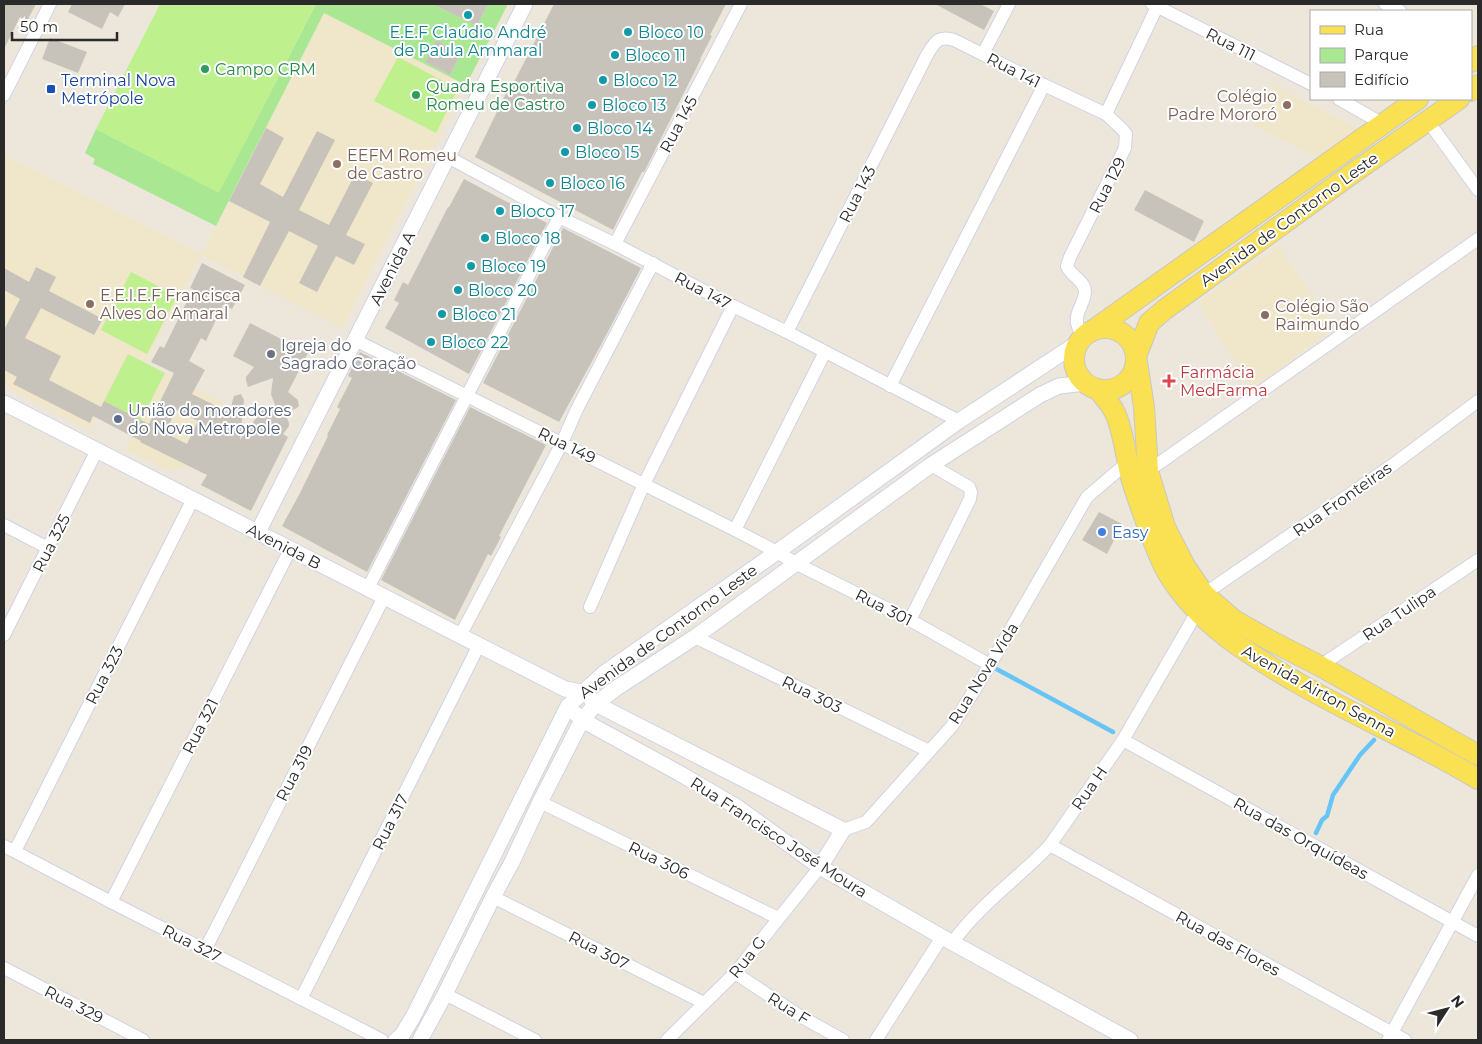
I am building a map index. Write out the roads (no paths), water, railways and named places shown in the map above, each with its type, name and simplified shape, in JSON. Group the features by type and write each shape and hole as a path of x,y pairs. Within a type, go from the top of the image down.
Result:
{"main road":[{"name":"Avenida de Contorno Leste","path":"1085,337 1417,100"},
{"name":"Avenida de Contorno Leste","path":"1137,358 1149,323 1164,310 1350,175 1458,100"},
{"path":"1100,328 1117,330 1126,335 1132,344 1137,358 1134,372 1128,381 1119,387 1109,390 1092,386 1081,379 1075,365 1076,351 1085,337 1100,328"},
{"name":"Avenida Airton Senna","path":"1137,358 1144,407 1148,471 1166,527 1200,603 1228,638 1256,659 1330,701 1478,779"},
{"name":"Avenida Airton Senna","path":"1092,386 1115,411 1130,474 1152,540 1166,571 1179,590 1268,640 1320,666 1478,755"}],"street":[{"path":"4,95 50,4"},
{"name":"Avenida A","path":"258,532 525,4"},
{"name":"Rua 145","path":"615,244 741,4"},
{"path":"983,54 1009,4"},
{"path":"1386,4 1398,10"},
{"path":"1106,114 1155,5"},
{"name":"Rua 111","path":"1155,5 1310,83"},
{"name":"Rua 141","path":"927,55 940,39 954,40 1106,114"},
{"name":"Rua 143","path":"787,332 927,55"},
{"path":"890,386 1044,85"},
{"path":"1341,100 1383,124"},
{"name":"Rua 129","path":"1085,337 1076,322 1085,293 1082,285 1068,270 1067,266 1125,148 1126,134 1106,114"},
{"path":"1428,121 1478,190"},
{"name":"Rua 147","path":"448,157 559,217 959,421"},
{"path":"368,588 559,217"},
{"path":"1148,471 1478,240"},
{"path":"460,636 562,443 577,409 653,264"},
{"path":"590,608 644,484 733,306"},
{"name":"Avenida de Contorno Leste","path":"396,1040 402,1035 413,1017 568,706 603,674 778,552 959,421 1085,337"},
{"name":"Rua 149","path":"355,340 778,552"},
{"path":"735,530 825,352"},
{"name":"Avenida de Contorno Leste","path":"420,1040 512,862 582,720 596,704 615,689 695,637 931,465 1059,386 1092,386"},
{"name":"Rua Fronteiras","path":"1200,603 1394,464 1478,401"},
{"name":"Avenida B","path":"4,403 565,689 582,692"},
{"name":"Rua 325","path":"4,635 97,450"},
{"name":"Rua Nova Vida","path":"842,830 866,822 952,726 990,665 1088,497 1128,462"},
{"path":"910,620 970,499 971,492 969,487 931,465"},
{"name":"Rua 323","path":"9,849 193,499"},
{"path":"4,525 48,548"},
{"name":"Rua 321","path":"111,902 290,550"},
{"name":"Rua 301","path":"778,552 797,564 910,620 990,665"},
{"name":"Rua Tulipa","path":"1320,666 1478,560"},
{"name":"Rua 319","path":"205,950 384,597"},
{"name":"Rua H","path":"876,1040 947,940 1050,845 1123,740 1200,603"},
{"name":"Rua 303","path":"695,637 929,751"},
{"name":"Rua 317","path":"301,999 479,645"},
{"path":"565,689 568,706"},
{"name":"Rua Francisco José Moura","path":"582,692 596,704 842,830"},
{"name":"Rua Francisco José Moura","path":"568,706 582,720 679,773 737,808 820,867 947,940 1130,1040"},
{"name":"Rua das Orquídeas","path":"1123,740 1478,936"},
{"name":"Rua 306","path":"540,802 778,918"},
{"path":"820,867 842,830"},
{"name":"Rua das Flores","path":"1050,845 1390,1037 1405,1040"},
{"name":"Rua 327","path":"9,849 382,1040"},
{"name":"Rua G","path":"667,1040 735,973 820,867"},
{"path":"1390,1037 1478,875"},
{"name":"Rua 307","path":"493,897 704,1003"},
{"name":"Rua 329","path":"4,968 143,1040"},
{"name":"Rua F","path":"735,973 800,1016 844,1040"},
{"path":"445,994 535,1040"}],"waterway":[{"path":"991,666 1113,732"},
{"path":"1316,833 1322,820 1327,816 1333,795 1360,755 1374,740"}],"place":[{"name":"E.E.F Claúdio André de Paula Ammaral","path":"468,15"},
{"name":"Bloco 10","path":"628,32"},
{"name":"Bloco 11","path":"615,55"},
{"name":"Campo CRM","path":"205,69"},
{"name":"Bloco 12","path":"603,80"},
{"name":"Terminal Nova Metrópole","path":"51,89"},
{"name":"Quadra Esportiva Romeu de Castro","path":"416,95"},
{"name":"Bloco 13","path":"592,105"},
{"name":"Colégio Padre Mororó","path":"1287,105"},
{"name":"Bloco 14","path":"577,128"},
{"name":"Bloco 15","path":"565,152"},
{"name":"EEFM Romeu de Castro","path":"337,164"},
{"name":"Bloco 16","path":"550,183"},
{"name":"Bloco 17","path":"500,211"},
{"name":"Bloco 18","path":"485,238"},
{"name":"Bloco 19","path":"471,266"},
{"name":"Bloco 20","path":"458,290"},
{"name":"E.E.I.E.F Francisca Alves do Amaral","path":"90,304"},
{"name":"Bloco 21","path":"442,314"},
{"name":"Colégio São Raimundo","path":"1265,315"},
{"name":"Bloco 22","path":"431,342"},
{"name":"Igreja do Sagrado Coração","path":"271,354"},
{"name":"Farmácia MedFarma","path":"1169,381"},
{"name":"União do moradores do Nova Metropole","path":"118,419"},
{"name":"Easy","path":"1102,532"}]}
